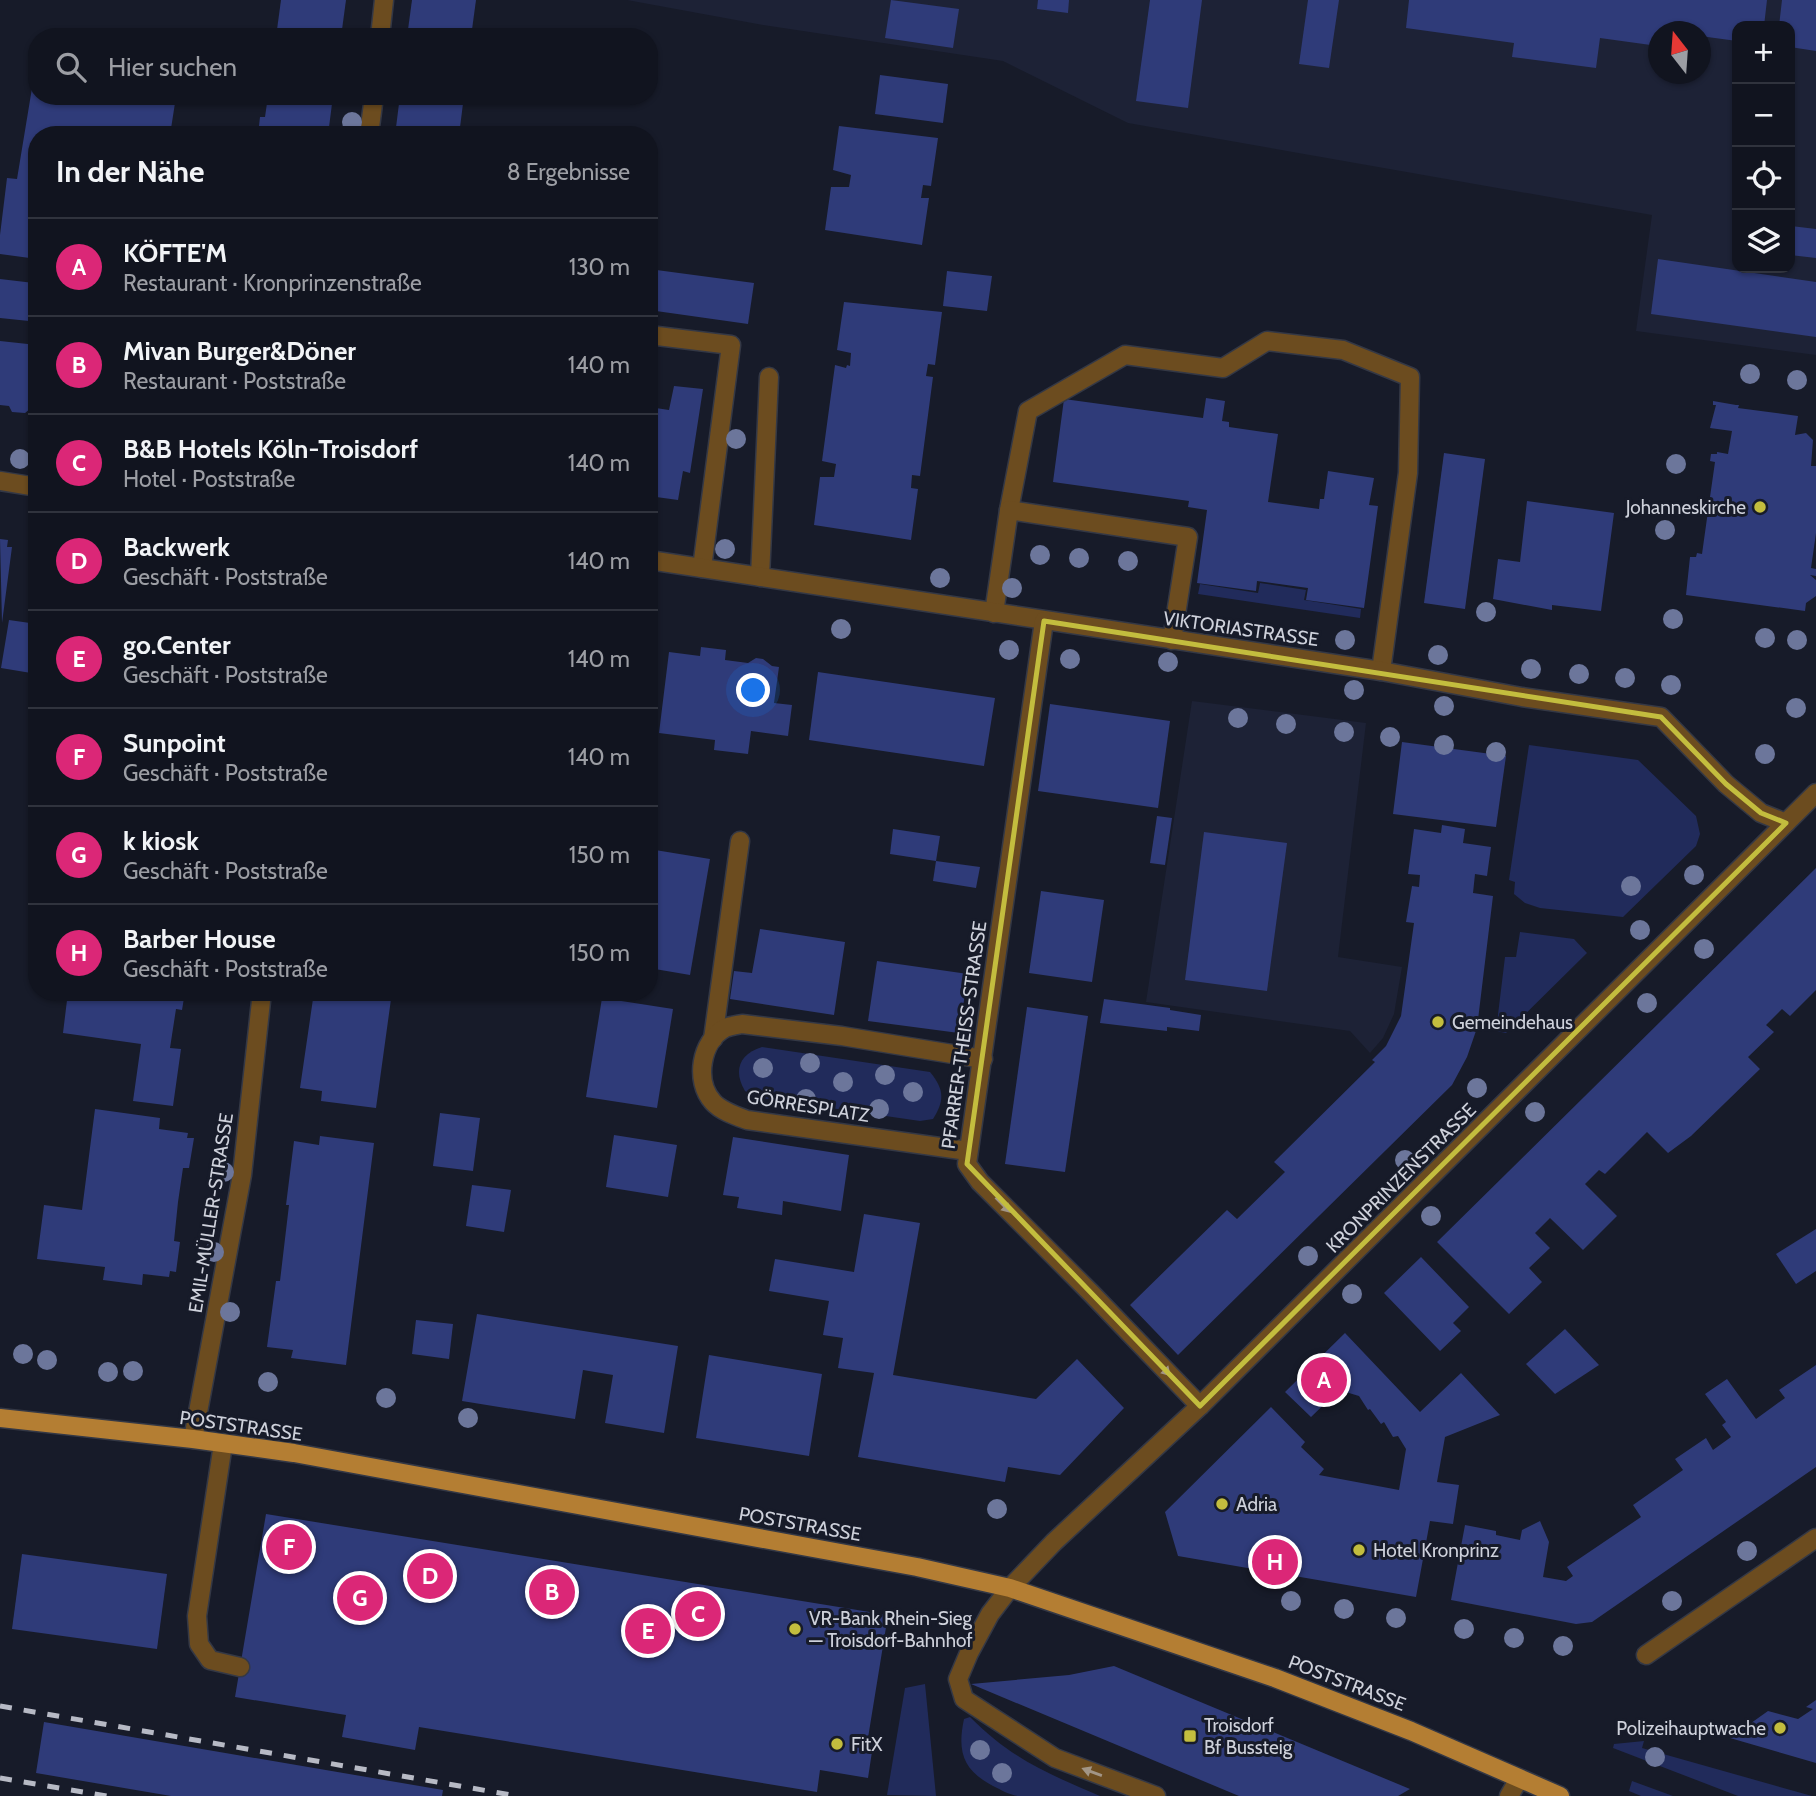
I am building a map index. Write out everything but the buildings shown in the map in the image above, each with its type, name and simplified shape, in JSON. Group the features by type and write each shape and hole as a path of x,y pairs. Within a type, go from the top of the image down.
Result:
{"main road":[{"name":"POSTSTRASSE","path":"0,1418 193,1439 307,1456 917,1567 1010,1588 1117,1622 1275,1678 1411,1731 1560,1796"}],"street":[{"path":"381,28 384,0"},
{"path":"370,126 373,105"},
{"path":"658,336 731,345 702,568"},
{"path":"994,612 1009,510 1028,411 1125,355 1223,368 1267,341 1343,350 1410,377 1408,474 1381,671"},
{"path":"760,577 769,377"},
{"path":"0,481 28,486"},
{"path":"1009,510 1188,537 1172,640"},
{"name":"VIKTORIASTRASSE","path":"658,561 1381,671 1529,698 1661,717 1726,784 1761,813 1786,823"},
{"name":"PFARRER-THEISS-STRASSE","path":"1044,621 967,1164 971,1173 1200,1406"},
{"name":"KRONPRINZENSTRASSE","path":"1156,1796 1055,1758 964,1699 958,1679 990,1614 1010,1588 1054,1542 1200,1406 1816,793"},
{"name":"GÖRRESPLATZ","path":"740,841 713,1039 704,1055 702,1075 713,1103 747,1120 968,1151"},
{"name":"EMIL-MÜLLER-STRASSE","path":"193,1439 242,1175 261,1001"},
{"path":"713,1039 725,1028 742,1024 842,1036 983,1059"},
{"path":"223,1444 197,1616 198,1644 210,1660 240,1667"},
{"path":"1646,1655 1816,1538"},
{"path":"1509,1796 1519,1779"}],"highlighted area":[{"path":"1044,621 1661,717 1726,784 1761,813 1786,823 1200,1406 967,1164"}],"shaded area":[{"path":"627,0 1816,0 1816,355 1636,331 1652,215 1128,123 1003,61 763,25"},
{"path":"1260,583 1306,590 1304,600 1361,609 1360,618 1198,594 1200,584 1258,593"},
{"path":"1192,701 1366,723 1338,957 1402,967 1394,1014 1383,1038 1370,1053 1350,1031 1146,1002"},
{"path":"1529,745 1638,760 1696,816 1700,834 1696,846 1623,917 1540,908 1525,903 1514,894 1515,882 1509,880"},
{"path":"1520,932 1574,939 1587,953 1506,1033 1496,1031 1505,957 1516,957"},
{"path":"762,1047 930,1072 940,1089 940,1106 933,1119 920,1121 756,1097 745,1091 739,1070 748,1054"},
{"path":"925,1684 936,1796 887,1795 905,1688"},
{"path":"970,1717 1000,1744 1030,1764 1100,1796 1018,1796 983,1780 969,1766 962,1750 964,1719"},
{"path":"1644,1741 1642,1748 1812,1796 1738,1796 1613,1748 1614,1744"},
{"path":"1632,1781 1673,1796 1641,1796 1629,1791"}],"railway":[{"path":"0,1706 517,1796"},
{"path":"0,1778 107,1796"}],"place":[{"name":"Johanneskirche","path":"1760,507"},
{"name":"Gemeindehaus","path":"1438,1022"},
{"name":"KÖFTE'M","path":"1324,1380"},
{"name":"Adria","path":"1222,1504"},
{"name":"Sunpoint","path":"289,1547"},
{"name":"Hotel Kronprinz","path":"1359,1550"},
{"name":"Barber House","path":"1275,1562"},
{"name":"Backwerk","path":"430,1576"},
{"name":"Mivan Burger&Döner","path":"552,1592"},
{"name":"k kiosk","path":"360,1598"},
{"name":"B&B Hotels Köln-Troisdorf","path":"698,1614"},
{"name":"VR-Bank Rhein-Sieg — Troisdorf-Bahnhof","path":"795,1629"},
{"name":"go.Center","path":"648,1631"},
{"name":"Polizeihauptwache","path":"1780,1728"},
{"name":"Troisdorf Bf Bussteig","path":"1190,1736"},
{"name":"FitX","path":"837,1744"}]}
